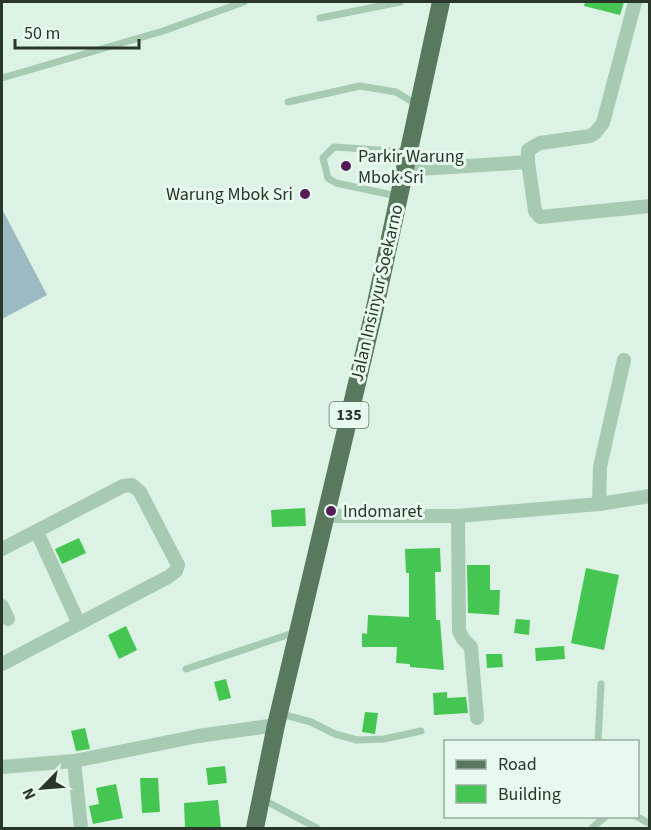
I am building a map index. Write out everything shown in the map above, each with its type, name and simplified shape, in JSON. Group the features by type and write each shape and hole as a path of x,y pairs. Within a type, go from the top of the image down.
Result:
{"main road":[{"name":"Jalan Insinyur Soekarno","path":"255,828 277,719 326,516 441,2"}],"street":[{"path":"635,2 600,129 590,136 532,146 528,150 528,162 535,211 540,218 650,206"},
{"path":"406,161 528,162"},
{"path":"599,504 600,467 624,360"},
{"path":"2,549 123,486 132,485 140,492 178,565 176,571 168,577 2,664"},
{"path":"326,516 458,516 599,504 650,496"},
{"path":"458,516 459,631 471,647 477,718"},
{"path":"36,532 79,624"},
{"path":"2,606 8,619"},
{"path":"2,767 74,761 277,719"},
{"path":"74,761 81,828"}],"lane":[{"path":"2,78 163,31 244,2"},
{"path":"320,18 400,2"},
{"path":"288,102 360,86 396,92 418,105"},
{"path":"399,196 336,183 328,178 323,158 334,147 406,161"},
{"path":"186,669 298,632"},
{"path":"598,740 600,684"},
{"path":"277,719 310,722 335,734 357,740 384,739 421,731"},
{"path":"262,799 317,828"},
{"path":"592,828 604,818"}],"shaded area":[{"path":"2,209 47,295 2,319"}],"building":[{"path":"585,2 624,2 620,15 584,6"},
{"path":"305,508 306,526 272,527 271,510"},
{"path":"79,538 86,553 62,564 55,549"},
{"path":"440,548 441,572 435,572 436,620 440,620 444,670 410,667 410,664 396,663 397,647 362,647 362,633 367,634 368,615 409,617 409,573 406,573 405,549"},
{"path":"467,565 490,565 490,590 500,590 499,615 468,613"},
{"path":"586,568 619,575 604,650 571,643"},
{"path":"516,619 530,620 529,635 514,633"},
{"path":"126,626 137,650 119,659 108,635"},
{"path":"564,646 565,659 536,661 535,648"},
{"path":"486,654 502,654 503,667 487,668"},
{"path":"226,679 231,698 219,701 214,682"},
{"path":"447,692 447,698 466,697 468,713 434,715 433,693"},
{"path":"365,712 378,713 375,734 362,732"},
{"path":"85,728 90,749 76,751 71,731"},
{"path":"225,766 227,783 208,785 206,768"},
{"path":"140,778 158,778 160,812 142,813"},
{"path":"116,784 123,818 93,824 89,806 99,804 96,788"},
{"path":"218,800 221,828 185,828 184,803"}],"place":[{"name":"Parkir Warung Mbok Sri","path":"346,166"},
{"name":"Warung Mbok Sri","path":"305,194"},
{"name":"Indomaret","path":"331,511"}]}
